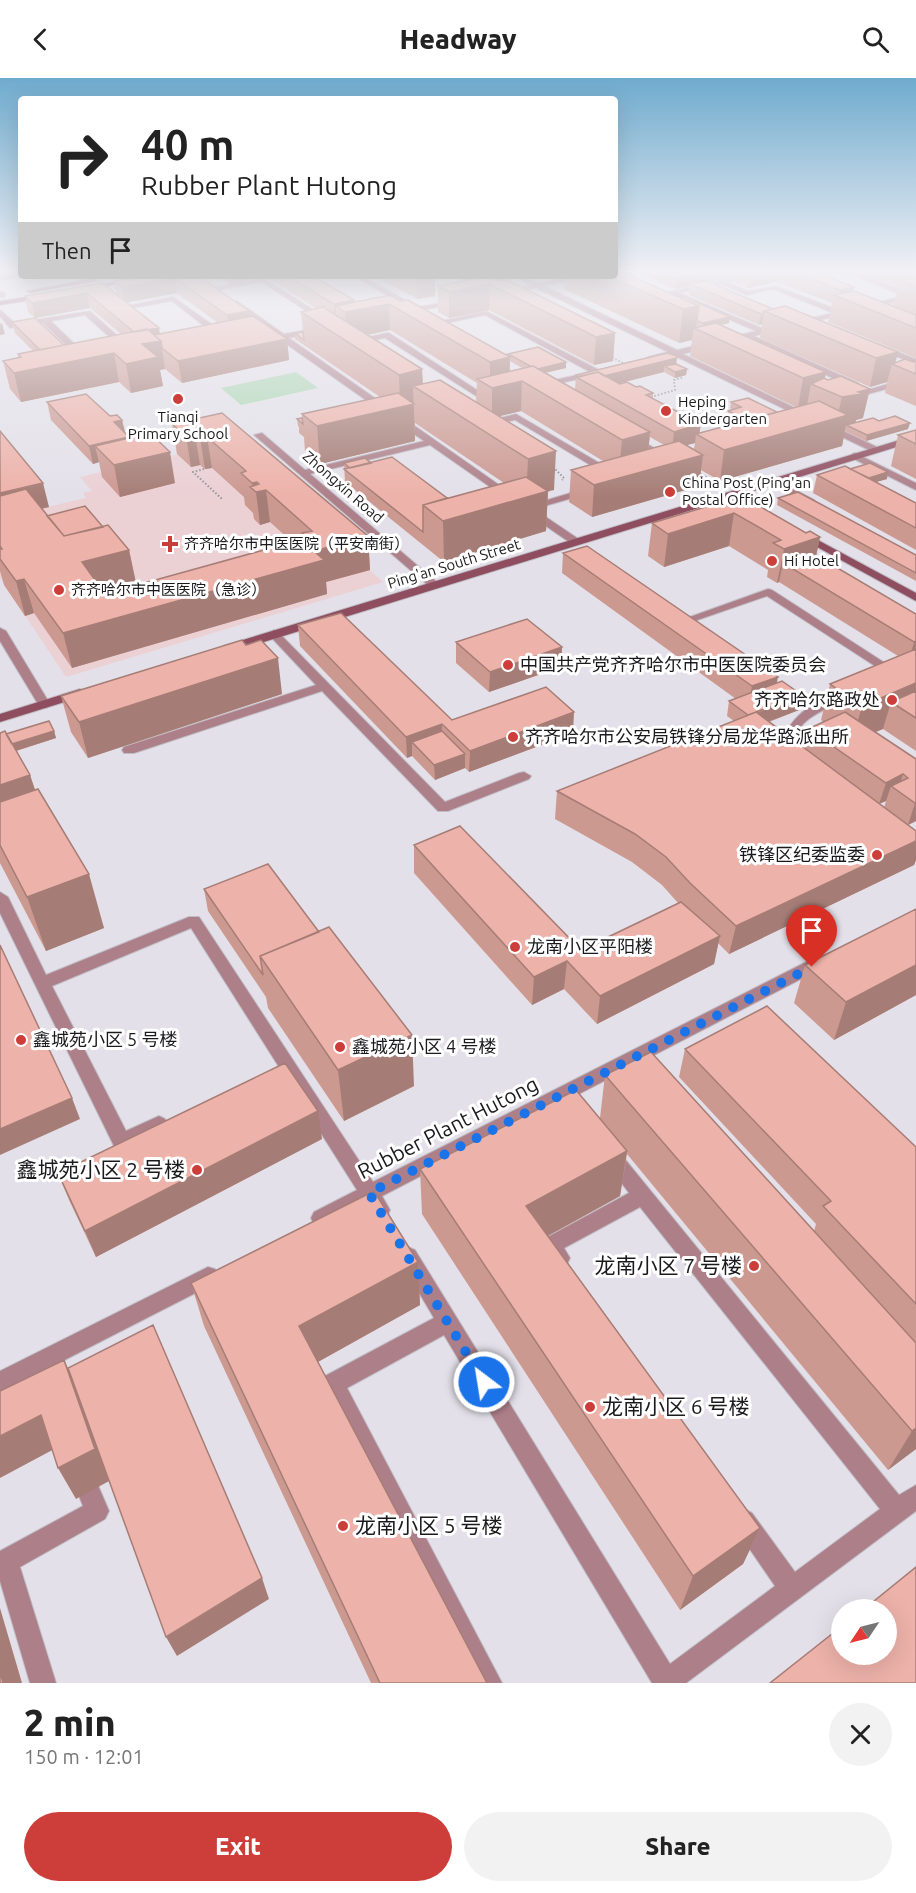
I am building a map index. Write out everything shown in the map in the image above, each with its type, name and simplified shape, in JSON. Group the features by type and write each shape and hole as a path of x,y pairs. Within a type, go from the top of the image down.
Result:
{"street":[{"path":"73,347 87,360 98,358"},
{"path":"125,347 130,351"},
{"path":"296,347 576,542"},
{"path":"405,347 487,399"},
{"path":"549,347 596,372"},
{"path":"663,347 876,450"},
{"path":"627,365 701,347"},
{"path":"771,347 869,391"},
{"path":"880,347 916,362"},
{"path":"120,353 140,349"},
{"path":"528,385 538,386 606,370"},
{"path":"836,400 916,378"},
{"path":"538,386 548,392"},
{"path":"477,401 497,396"},
{"path":"795,411 813,406"},
{"path":"400,420 410,417"},
{"path":"477,418 487,424 516,417 622,480"},
{"path":"808,426 819,423"},
{"path":"618,431 736,497"},
{"name":"Zhongxin Road","path":"259,435 434,585"},
{"name":"Ping'an South Street","path":"219,651 576,542 736,497 773,482 916,438"},
{"path":"303,473 431,442"},
{"path":"855,456 916,487"},
{"path":"666,468 688,461"},
{"path":"773,482 824,509"},
{"path":"516,511 602,486"},
{"path":"792,529 915,597"},
{"path":"679,623 768,592 903,674 878,684"},
{"path":"0,631 44,704"},
{"path":"274,634 442,808 524,776"},
{"path":"129,750 324,686"},
{"path":"0,718 88,691"},
{"path":"803,765 784,751 790,730 807,712 858,692"},
{"path":"0,897 122,1142 173,1118"},
{"path":"42,983 194,921 369,1193 665,1683 907,1504 642,1196 598,1141"},
{"name":"Rubber Plant Hutong","path":"307,1225 832,956"},
{"path":"266,1075 287,1065"},
{"path":"561,1095 576,1113"},
{"path":"571,1274 551,1245 642,1196"},
{"path":"1,1380 223,1268"},
{"path":"448,1322 333,1384 489,1683"},
{"path":"45,1359 52,1381"},
{"path":"43,1683 6,1561 97,1511 89,1491"},
{"path":"732,1503 792,1589"}],"path":[{"path":"606,354 627,365"},
{"path":"641,399 675,390 674,380 711,370"},
{"path":"551,465 564,478 557,484 572,495"},
{"path":"204,469 193,472 222,499"}],"shaded area":[{"name":"齐齐哈尔市中医医院（平安南街）","path":"226,443 383,582 66,677 0,578 0,518 86,498 83,493 92,491 80,477"}],"green space":[{"path":"296,372 318,388 241,405 221,388"}],"building":[{"path":"37,347 55,347 40,350"},
{"path":"55,347 146,347 158,357 126,364 114,353 14,373 3,361 21,357 18,354"},
{"path":"162,347 248,347 178,361"},
{"path":"355,347 387,347 422,369 399,375"},
{"path":"464,347 492,347 510,357 490,362"},
{"path":"538,347 566,362 538,369 508,354"},
{"path":"735,347 770,347 826,372 803,378"},
{"path":"850,347 885,347 898,352 876,358"},
{"path":"667,353 677,358 604,376 598,372 579,377 576,375"},
{"path":"905,359 916,361 916,374 892,364"},
{"path":"676,364 687,369 675,372 664,366"},
{"path":"533,366 650,432 622,440 522,381 492,388 477,379"},
{"path":"598,372 620,384 627,382 636,387 640,386 653,393 646,395 701,424 674,432 576,377"},
{"path":"841,376 870,389 858,392 862,394 842,397 811,384 824,378 828,380"},
{"path":"440,380 556,451 528,459 413,386"},
{"path":"398,393 414,404 317,426 302,414"},
{"path":"86,394 110,416 117,415 122,420 114,422 129,437 89,446 47,402"},
{"path":"748,398 777,412 747,420 728,411 741,407 731,402"},
{"path":"819,401 848,415 724,450 696,434"},
{"path":"222,413 368,536 314,551 324,560 63,633 24,579 16,581 0,559 0,549 2,549 0,546 0,496 26,489 64,536 108,525 129,550 82,562 105,594 307,538 302,533 312,531 266,490 256,492 250,487 259,484 252,483 241,473 246,471 207,437 200,438 195,434 186,436 172,424"},
{"path":"895,416 910,423 867,435 846,425 873,418 879,421"},
{"path":"916,430 916,444 898,435"},
{"path":"0,431 43,483 0,493"},
{"path":"150,433 170,452 114,465 95,446"},
{"path":"679,441 703,455 594,485 571,470"},
{"path":"392,457 447,498 423,505 423,532 344,469"},
{"path":"365,458 371,463 350,468 344,463"},
{"path":"870,463 888,472 869,478 850,469"},
{"path":"845,466 916,503 916,528 817,475"},
{"path":"526,477 548,491 443,521 423,505"},
{"path":"798,492 916,555 916,573 778,498"},
{"path":"732,499 749,500 806,533 810,531 820,537 784,549 773,543 781,540 734,513 668,534 652,523"},
{"path":"85,506 103,527 64,536 47,516"},
{"path":"587,546 778,677 752,686 563,553"},
{"path":"812,553 916,614 916,641 914,642 783,563"},
{"path":"341,613 452,720 546,687 574,712 470,751 442,724 406,737 298,625"},
{"path":"527,619 562,647 490,672 456,642"},
{"path":"242,640 246,645 261,640 278,658 79,722 61,696"},
{"path":"916,649 916,683 862,706 830,684"},
{"path":"782,681 802,695 748,715 729,701"},
{"path":"916,691 916,718 891,702"},
{"path":"756,712 916,831 916,841 736,926 666,857 635,834 557,791"},
{"path":"845,712 916,759 916,803 891,786 908,778 903,774 886,783 808,729"},
{"path":"49,721 54,731 12,744 6,734"},
{"path":"5,731 30,775 0,785 0,733"},
{"path":"442,731 465,754 434,765 412,742"},
{"path":"38,789 89,874 27,897 0,845 0,802"},
{"path":"460,826 581,950 681,902 720,936 600,996 567,961 534,977 414,845"},
{"path":"268,864 319,932 260,956 263,975 204,889"},
{"path":"916,909 916,965 846,1002 805,965"},
{"path":"329,927 412,1035 338,1070 260,956"},
{"name":"鑫城苑小区 5 号楼","path":"0,945 72,1098 0,1129"},
{"path":"767,1006 916,1147 916,1304 823,1206 831,1201 685,1049"},
{"path":"651,1052 916,1343 916,1428 912,1431 605,1075"},
{"path":"285,1063 318,1111 85,1231 58,1173"},
{"path":"576,1090 627,1151 526,1206 760,1528 693,1576 420,1169"},
{"name":"龙南小区 5 号楼","path":"374,1191 418,1262 299,1326 487,1683 380,1683 191,1283"},
{"path":"153,1325 262,1578 166,1637 68,1368"},
{"path":"64,1360 95,1449 58,1468 41,1415 0,1436 0,1391"},
{"path":"916,1567 916,1683 770,1683 831,1635 831,1665 897,1665 897,1599 877,1599"}],"place":[{"name":"Tianqi Primary School","path":"178,399"},
{"name":"Heping Kindergarten","path":"666,411"},
{"name":"China Post (Ping'an Postal Office)","path":"670,492"},
{"name":"齐齐哈尔市中医医院（平安南街）","path":"170,544"},
{"name":"Hi Hotel","path":"772,561"},
{"name":"齐齐哈尔市中医医院（急诊）","path":"59,590"},
{"name":"中国共产党齐齐哈尔市中医医院委员会","path":"508,665"},
{"name":"齐齐哈尔路政处","path":"892,700"},
{"name":"齐齐哈尔市公安局铁锋分局龙华路派出所","path":"513,737"},
{"name":"铁锋区纪委监委","path":"877,855"},
{"name":"龙南小区平阳楼","path":"515,947"},
{"name":"鑫城苑小区 5 号楼","path":"21,1040"},
{"name":"鑫城苑小区 4 号楼","path":"340,1047"},
{"name":"鑫城苑小区 2 号楼","path":"197,1170"},
{"name":"龙南小区 7 号楼","path":"754,1266"},
{"name":"龙南小区 6 号楼","path":"590,1407"},
{"name":"龙南小区 5 号楼","path":"343,1526"}],"route":[{"path":"484,1382 369,1193 812,967"}]}
